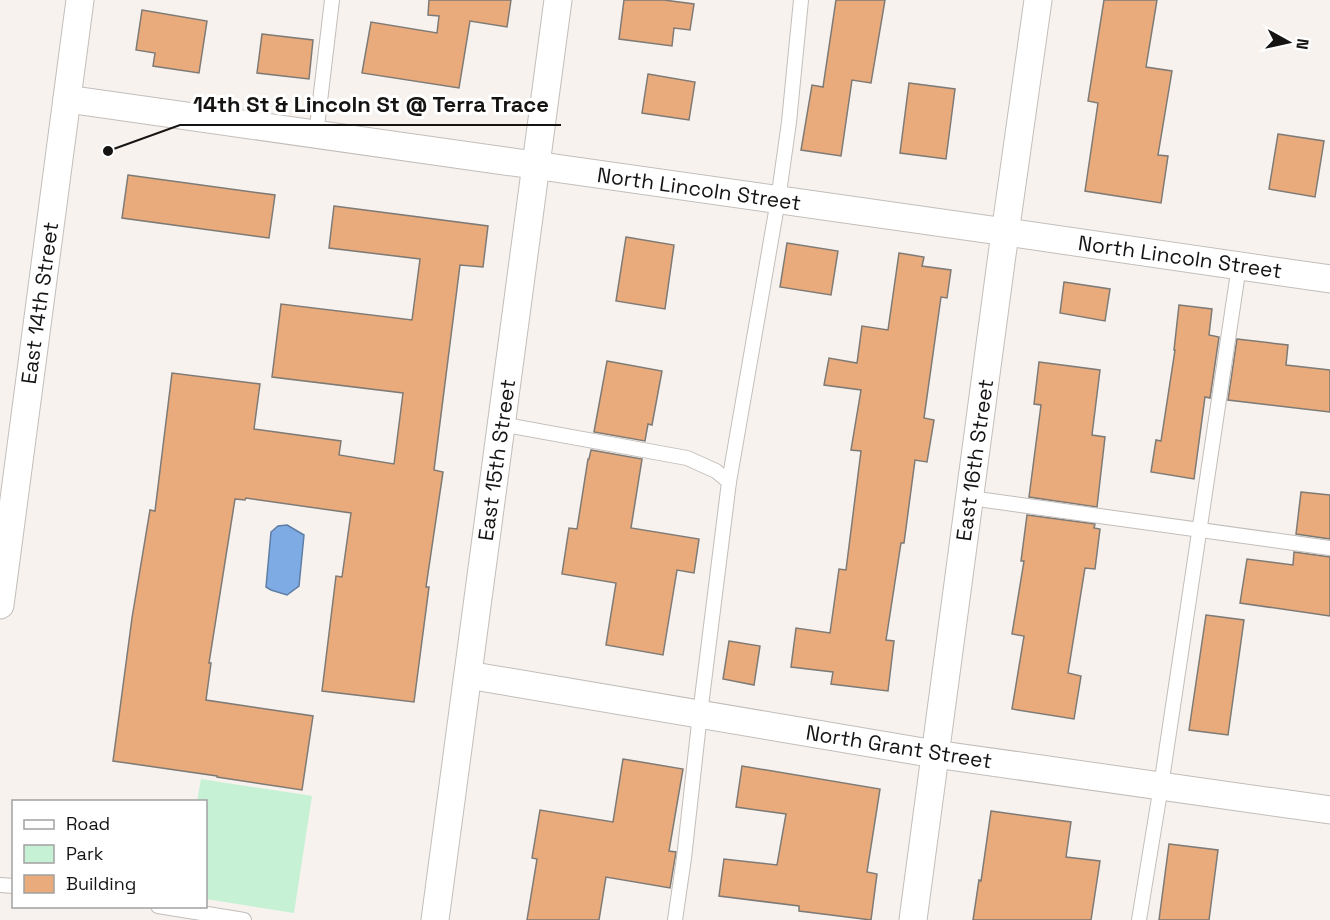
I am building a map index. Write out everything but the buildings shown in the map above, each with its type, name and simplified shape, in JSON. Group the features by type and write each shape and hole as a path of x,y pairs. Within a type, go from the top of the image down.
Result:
{"street":[{"name":"East 14th Street","path":"0,605 80,0"},
{"name":"East 15th Street","path":"435,920 558,0"},
{"name":"East 16th Street","path":"913,920 1038,0"},
{"name":"North Lincoln Street","path":"67,99 1330,279"},
{"name":"North Grant Street","path":"468,675 935,754 1330,810"}],"lane":[{"path":"316,135 332,0"},
{"path":"675,920 729,482 778,200 789,122 801,0"},
{"path":"1139,920 1239,266"},
{"path":"501,424 687,458 716,471 729,482"},
{"path":"970,498 1330,548"},
{"path":"170,908 244,920"}],"green space":[{"path":"201,779 312,796 294,913 207,899 207,800 197,800"}],"water":[{"path":"287,525 304,535 299,586 287,595 266,587 271,532 278,526"}],"place":[{"name":"14th St & Lincoln St @ Terra Trace","path":"108,151"}]}
